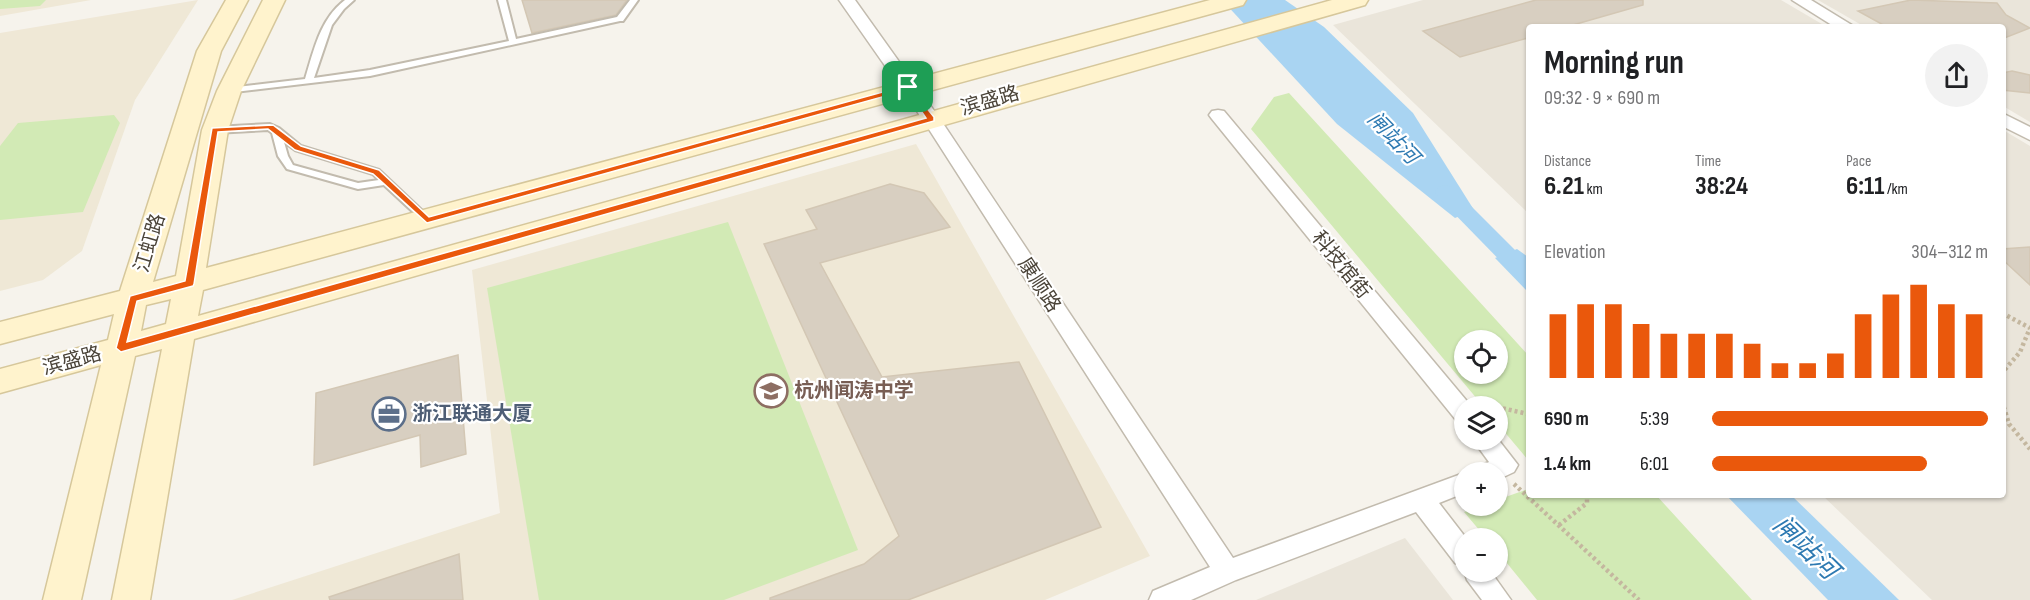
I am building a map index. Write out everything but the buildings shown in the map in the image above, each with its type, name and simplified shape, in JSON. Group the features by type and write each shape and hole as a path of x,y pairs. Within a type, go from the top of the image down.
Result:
{"main road":[{"name":"江虹路","path":"62,600 133,298 209,51 237,0"},
{"path":"130,600 189,284 215,130 229,92 274,0"},
{"name":"滨盛路","path":"0,333 427,220 908,87 1235,0"},
{"name":"滨盛路","path":"0,381 180,332 1008,96 1357,0"}],"street":[{"name":"康顺路","path":"847,0 931,119 1227,572"},
{"path":"1805,1 1842,24"},
{"name":"科技馆街","path":"1218,115 1454,402"},
{"path":"2006,120 2030,134"},
{"path":"1493,450 1503,462"},
{"path":"1162,600 1227,572 1454,487"},
{"path":"1422,500 1454,542"},
{"path":"1484,582 1498,600"}],"lane":[{"path":"309,81 330,19 338,7 350,0"},
{"path":"502,0 513,42"},
{"path":"229,92 370,73 620,19 634,0"},
{"path":"215,130 270,127 298,148 376,172 427,220"},
{"path":"276,130 290,167 358,186 386,182"}],"path":[{"path":"2006,315 2030,328 2020,352 2006,368"},
{"path":"1508,409 1526,414"},
{"path":"2006,414 2009,424 2030,449"},
{"path":"1508,482 1526,497"},
{"path":"1527,498 1639,600"},
{"path":"1559,525 1587,503 1587,498"}],"shaded area":[{"path":"0,0 91,0 0,16"},
{"path":"198,0 135,100 82,251 43,280 0,291 0,33"},
{"path":"1423,0 1781,0 1822,24 1526,24 1526,211 1333,25"},
{"path":"1818,0 2030,0 2030,122 2006,108 2006,24 1860,24"},
{"path":"2006,132 2030,146 2030,600 1932,600 1825,498 2006,498"},
{"name":"杭州闻涛中学","path":"916,144 1150,556 1045,600 232,600 500,513 472,270"},
{"path":"1405,538 1453,600 1256,600"}],"green space":[{"path":"0,0 46,0 40,6 0,9"},
{"path":"1289,93 1505,330 1454,330 1454,371 1251,129 1274,97"},
{"path":"114,115 120,123 83,212 0,220 0,146 18,123"},
{"path":"728,222 858,550 724,600 539,600 487,288"},
{"path":"1508,333 1526,353 1526,458 1508,436 1508,396 1475,396 1465,384 1508,384"},
{"path":"1526,490 1526,498 1659,498 1752,600 1537,600 1508,564 1508,528 1478,528 1467,516 1508,516 1508,496"}],"water":[{"path":"1222,0 1285,0 1324,27 1413,113 1474,210 1455,218 1337,124"},
{"path":"1517,249 1526,256 1526,290 1495,258"},
{"path":"1729,498 1794,498 1899,600 1828,600"}],"waterway":[{"name":"闸站河","path":"1445,192 1526,274"}],"place":[{"name":"杭州闻涛中学","path":"771,391"},
{"name":"浙江联通大厦","path":"389,414"}],"route":[{"path":"908,87 931,119 121,348 133,298 189,284 215,130 270,127 298,148 376,172 427,220 908,87"}]}
